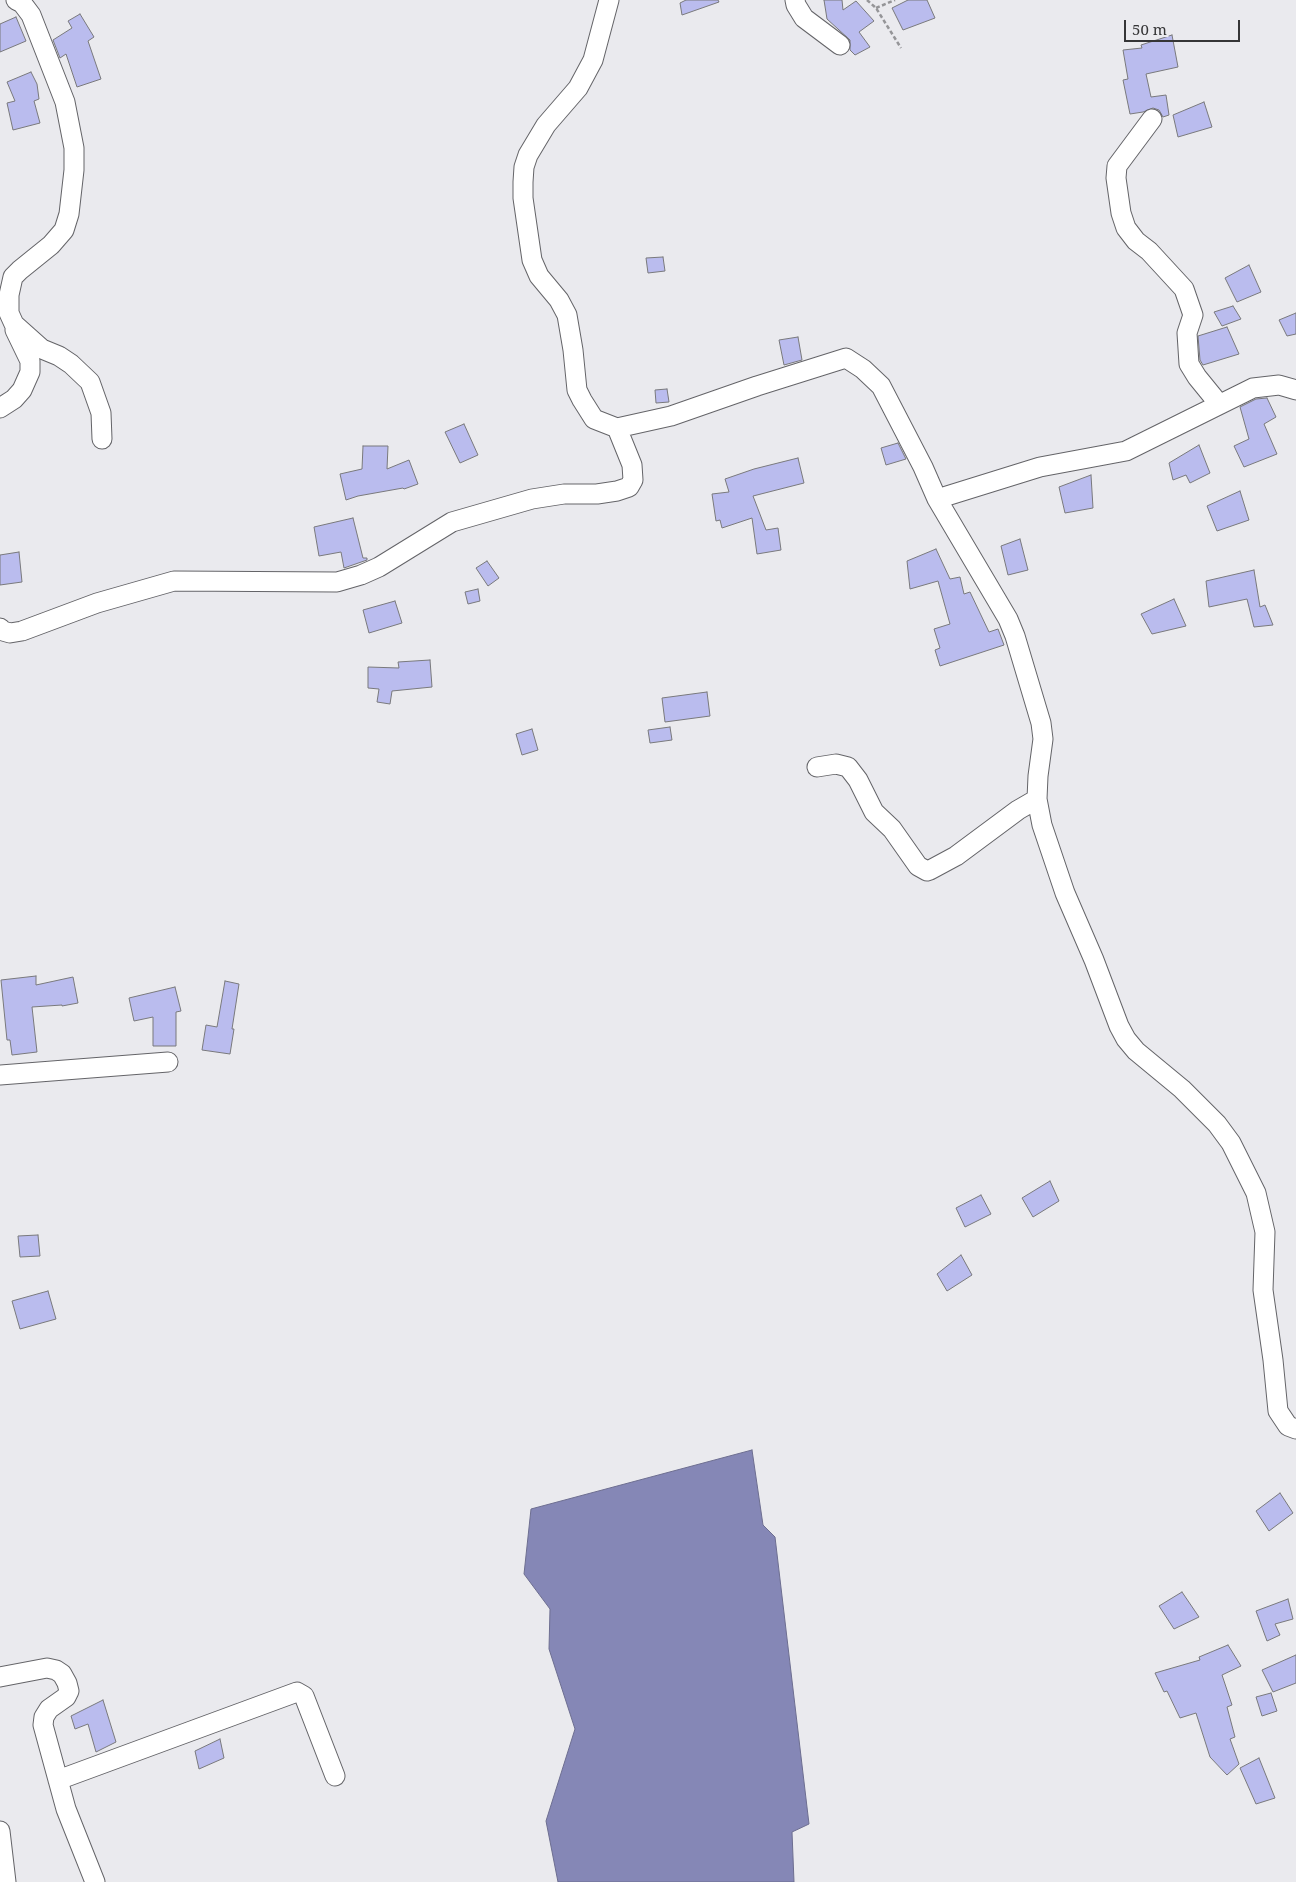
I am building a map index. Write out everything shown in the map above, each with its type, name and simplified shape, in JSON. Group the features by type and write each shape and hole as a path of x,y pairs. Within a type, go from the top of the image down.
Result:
{"street":[{"path":"0,408 14,399 22,390 30,372 30,361 9,313 10,286 20,270 52,245 64,230 69,214 74,170 74,148 65,102 31,14 22,3 16,0"},
{"path":"609,0 593,60 578,88 546,125 528,155 524,167 523,198 532,260 539,276 558,300 567,316 574,350 577,390 594,419 617,428 671,416 846,358 881,386 923,466 937,499 1008,619 1015,636 1041,724 1043,739 1037,799 1046,839 1065,893 1126,1039 1136,1051 1182,1089 1218,1124 1231,1143 1256,1193 1265,1232 1263,1290 1278,1411 1288,1426 1296,1429"},
{"path":"796,0 796,5 804,18 840,45"},
{"path":"1152,120 1117,166 1116,178 1120,213 1126,228 1136,241 1149,251 1184,289 1193,314 1187,333 1189,364 1219,404"},
{"path":"14,324 42,349 59,356 71,364 90,382 101,413 102,439"},
{"path":"937,499 1040,467 1126,452 1253,388 1279,385 1296,390"},
{"path":"0,628 10,633 22,631 97,603 174,581 337,582 361,575 379,567 452,522 532,499 564,494 597,494 629,487 633,480 632,465 617,428"},
{"path":"817,767 836,764 848,767 861,785 874,812 888,823 918,866 926,871 956,856 1018,810 1037,799"},
{"path":"0,1075 168,1062"},
{"path":"0,1678 47,1668 62,1674 69,1691 66,1697 49,1709 44,1717 43,1725 66,1809 95,1882"},
{"path":"58,1780 297,1692 304,1696 335,1776"},
{"path":"0,1831 6,1882"}],"path":[{"path":"867,0 876,8 901,48"},
{"path":"876,8 896,0"}],"water":[{"path":"752,1450 763,1525 775,1537 809,1824 792,1832 794,1882 558,1882 546,1821 575,1729 549,1649 550,1609 524,1574 531,1509"}],"building":[{"path":"686,0 718,0 719,2 682,15 680,3"},
{"path":"824,0 842,0 843,10 856,1 874,21 859,32 870,47 855,55 850,50 850,40 827,19"},
{"path":"908,0 927,0 935,18 903,30 892,8"},
{"path":"80,14 94,37 88,41 101,79 77,87 66,54 60,58 53,40 72,28 68,21"},
{"path":"16,17 26,41 0,52 0,24"},
{"path":"1172,35 1178,67 1146,74 1151,97 1166,95 1169,115 1163,117 1159,110 1153,108 1130,114 1123,80 1128,79 1123,50 1142,48 1141,45"},
{"path":"31,72 37,84 39,99 34,101 40,123 13,130 7,103 15,101 7,82"},
{"path":"1204,102 1212,127 1178,137 1173,115"},
{"path":"663,257 665,271 648,273 646,258"},
{"path":"1249,265 1261,292 1237,302 1225,278"},
{"path":"1233,306 1241,319 1222,326 1214,312"},
{"path":"1296,313 1296,334 1287,336 1279,320"},
{"path":"1227,327 1239,354 1203,365 1200,360 1198,336"},
{"path":"798,337 802,360 784,365 779,340"},
{"path":"667,389 669,402 656,403 655,390"},
{"path":"1267,398 1276,417 1264,424 1277,454 1244,467 1234,446 1249,439 1240,407 1256,399"},
{"path":"464,424 478,455 460,463 445,432"},
{"path":"898,443 906,459 886,465 881,448"},
{"path":"1199,445 1210,473 1190,483 1186,475 1173,480 1169,463"},
{"path":"363,446 388,446 387,469 409,460 418,484 404,489 358,496 346,500 340,474 362,469"},
{"path":"798,458 804,483 753,496 766,530 778,528 781,550 757,554 752,518 722,528 720,520 716,521 712,494 729,492 725,479 754,469"},
{"path":"1091,475 1093,508 1065,513 1059,487"},
{"path":"1240,491 1249,520 1217,531 1207,506"},
{"path":"353,518 363,558 367,558 367,560 344,568 341,552 319,556 314,527"},
{"path":"1020,539 1028,570 1008,575 1001,546"},
{"path":"936,549 950,579 960,577 964,594 970,592 989,632 998,629 1004,645 940,666 935,650 940,648 934,629 950,624 938,581 910,589 907,561"},
{"path":"19,552 22,582 0,585 0,555"},
{"path":"487,561 499,578 488,586 476,568"},
{"path":"1254,570 1260,607 1265,605 1273,625 1254,627 1247,599 1209,607 1206,581"},
{"path":"478,589 480,601 468,604 465,592"},
{"path":"1174,599 1186,626 1152,634 1141,614"},
{"path":"395,601 402,623 369,633 363,610"},
{"path":"430,660 432,687 392,691 390,704 377,702 379,689 368,688 368,667 399,668 398,662"},
{"path":"707,692 710,716 665,722 662,698"},
{"path":"670,727 672,740 650,743 648,730"},
{"path":"532,729 538,750 522,755 516,734"},
{"path":"36,976 36,985 73,977 78,1003 62,1006 32,1007 37,1052 12,1055 10,1040 7,1040 1,980"},
{"path":"225,981 239,984 230,1054 202,1050 206,1025 217,1027"},
{"path":"175,987 181,1011 176,1012 176,1046 153,1046 153,1017 134,1021 129,998"},
{"path":"1050,1181 1059,1201 1033,1217 1022,1198"},
{"path":"981,1195 991,1214 965,1227 956,1208"},
{"path":"38,1235 40,1256 20,1257 18,1236"},
{"path":"961,1255 972,1275 947,1291 937,1274"},
{"path":"48,1291 56,1319 20,1329 12,1301"},
{"path":"1280,1493 1293,1513 1269,1531 1256,1511"},
{"path":"1182,1592 1199,1617 1174,1629 1159,1606"},
{"path":"1288,1599 1293,1619 1275,1624 1280,1635 1267,1641 1256,1611"},
{"path":"1228,1645 1241,1666 1222,1675 1232,1705 1227,1707 1235,1737 1230,1739 1239,1764 1227,1775 1210,1757 1196,1713 1180,1718 1167,1691 1164,1692 1155,1673 1200,1660 1199,1657"},
{"path":"1296,1655 1296,1683 1273,1692 1262,1670"},
{"path":"1271,1693 1277,1711 1262,1716 1256,1697"},
{"path":"103,1700 116,1742 96,1752 88,1724 75,1729 71,1716"},
{"path":"220,1739 224,1758 199,1769 195,1751"},
{"path":"1259,1758 1275,1798 1256,1804 1240,1768"}]}
